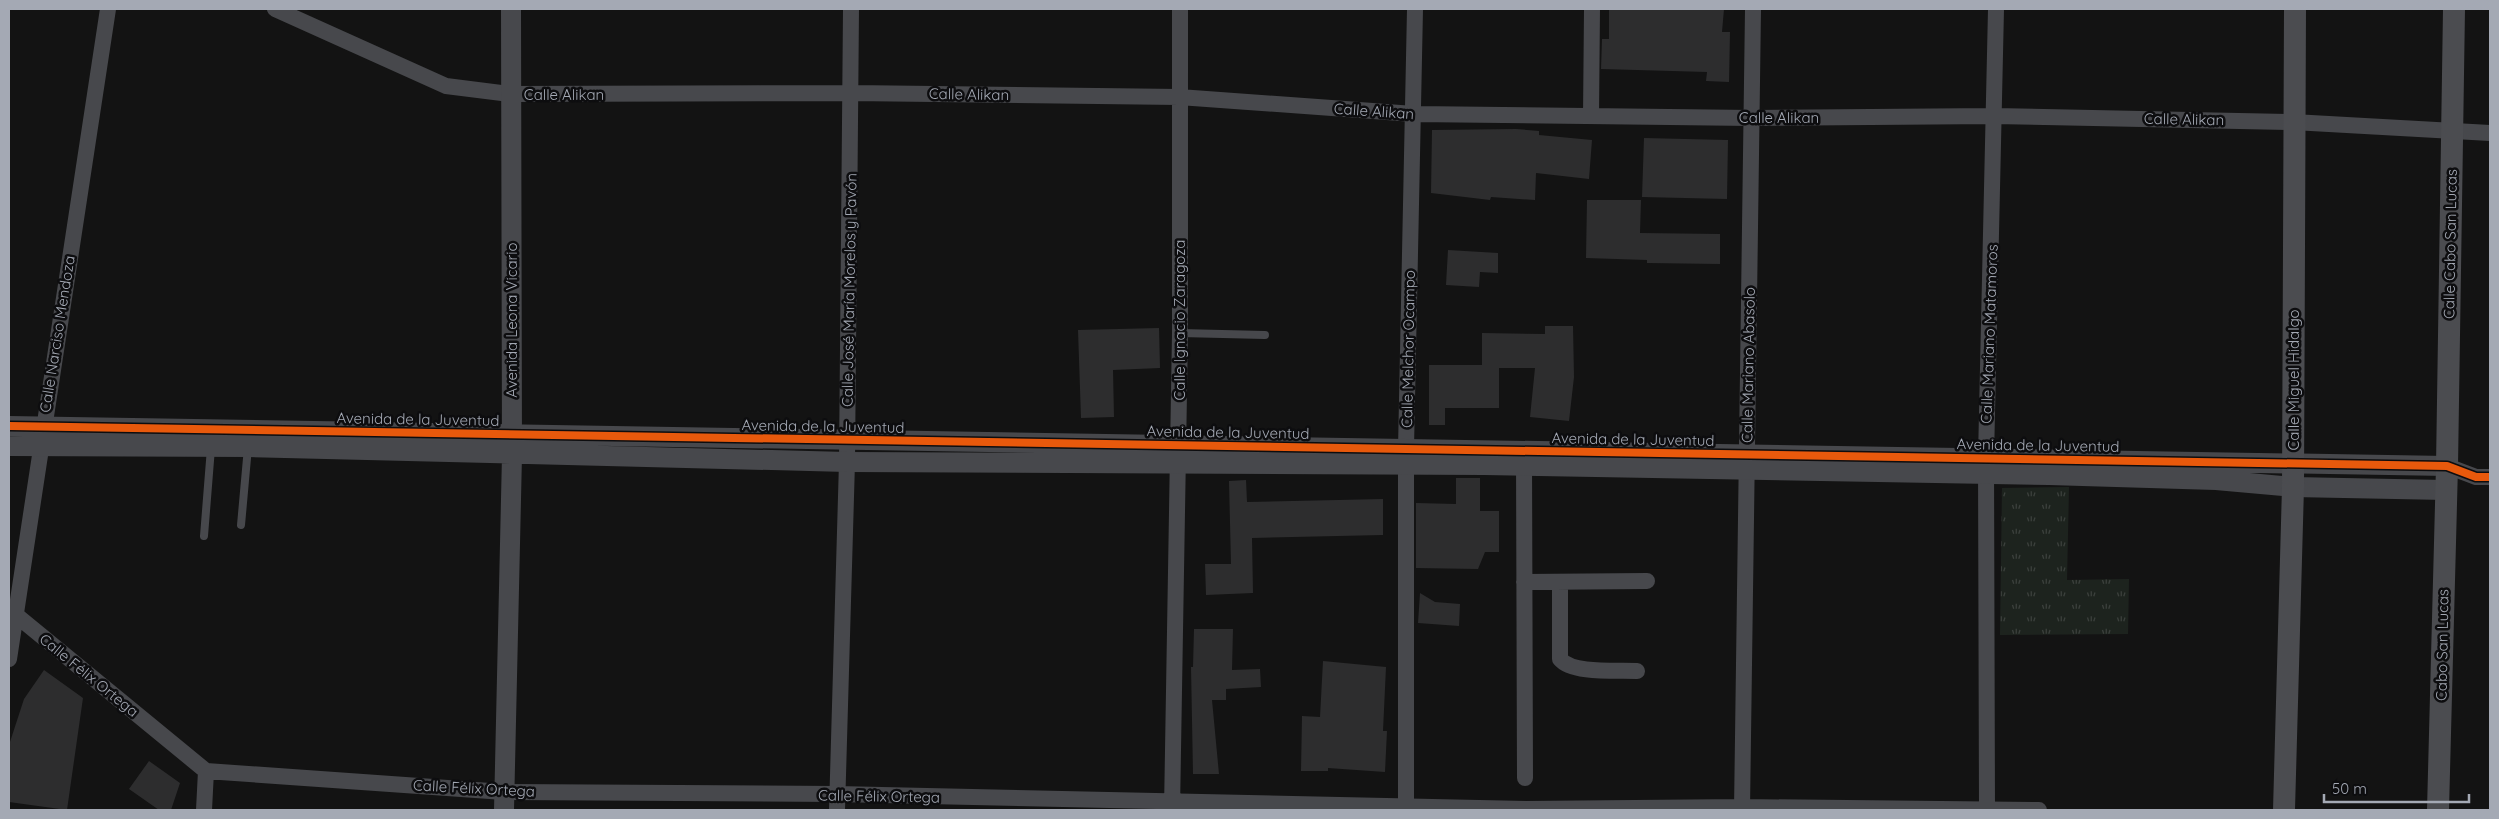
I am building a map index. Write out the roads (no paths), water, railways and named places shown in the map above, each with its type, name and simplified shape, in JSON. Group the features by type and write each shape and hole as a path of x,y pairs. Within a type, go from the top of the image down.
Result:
{"main road":[{"name":"Calle Miguel Hidalgo","path":"2284,810 2293,487 2293,122 2295,9"},
{"name":"Calle Cabo San Lucas","path":"2446,479 2454,9"},
{"name":"Cabo San Lucas","path":"2438,810 2446,479"}],"street":[{"name":"Calle Narciso Mendoza","path":"9,659 108,9"},
{"name":"Calle Alikan","path":"275,9 446,86 510,94 851,92 1179,97 1414,114 1752,118 1994,116 2293,122 2490,133"},
{"name":"Avenida Leona Vicario","path":"504,801 512,455 511,9"},
{"name":"Calle José María Morelos y Pavón","path":"837,802 847,462 851,9"},
{"name":"Calle Ignacio Zaragoza","path":"1172,806 1180,333 1180,9"},
{"name":"Calle Melchor Ocampo","path":"1406,808 1406,457 1415,9"},
{"path":"1591,116 1592,9"},
{"name":"Calle Mariano Abasolo","path":"1742,809 1753,9"},
{"name":"Calle Mariano Matamoros","path":"1987,810 1986,466 1996,9"},
{"name":"Avenida de la Juventud","path":"9,426 847,440 1177,454 1986,466 2293,463 2446,479"},
{"name":"Avenida de la Juventud","path":"9,446 248,447 847,462 1177,454"},
{"path":"1524,459 1525,778"},
{"name":"Avenida de la Juventud","path":"1986,466 2216,480 2293,487 2446,479"},
{"path":"2446,479 2483,477"},
{"path":"2446,479 2483,477"},
{"path":"1524,582 1646,582"},
{"path":"1560,583 1560,659 1564,665 1576,668 1637,671"},
{"name":"Calle Félix Ortega","path":"16,615 206,770 504,801 837,802 1406,808 2039,810"},
{"path":"204,810 206,770"}],"lane":[{"path":"1180,333 1265,335"},
{"path":"241,525 248,447"},
{"path":"204,536 211,448"}]}
